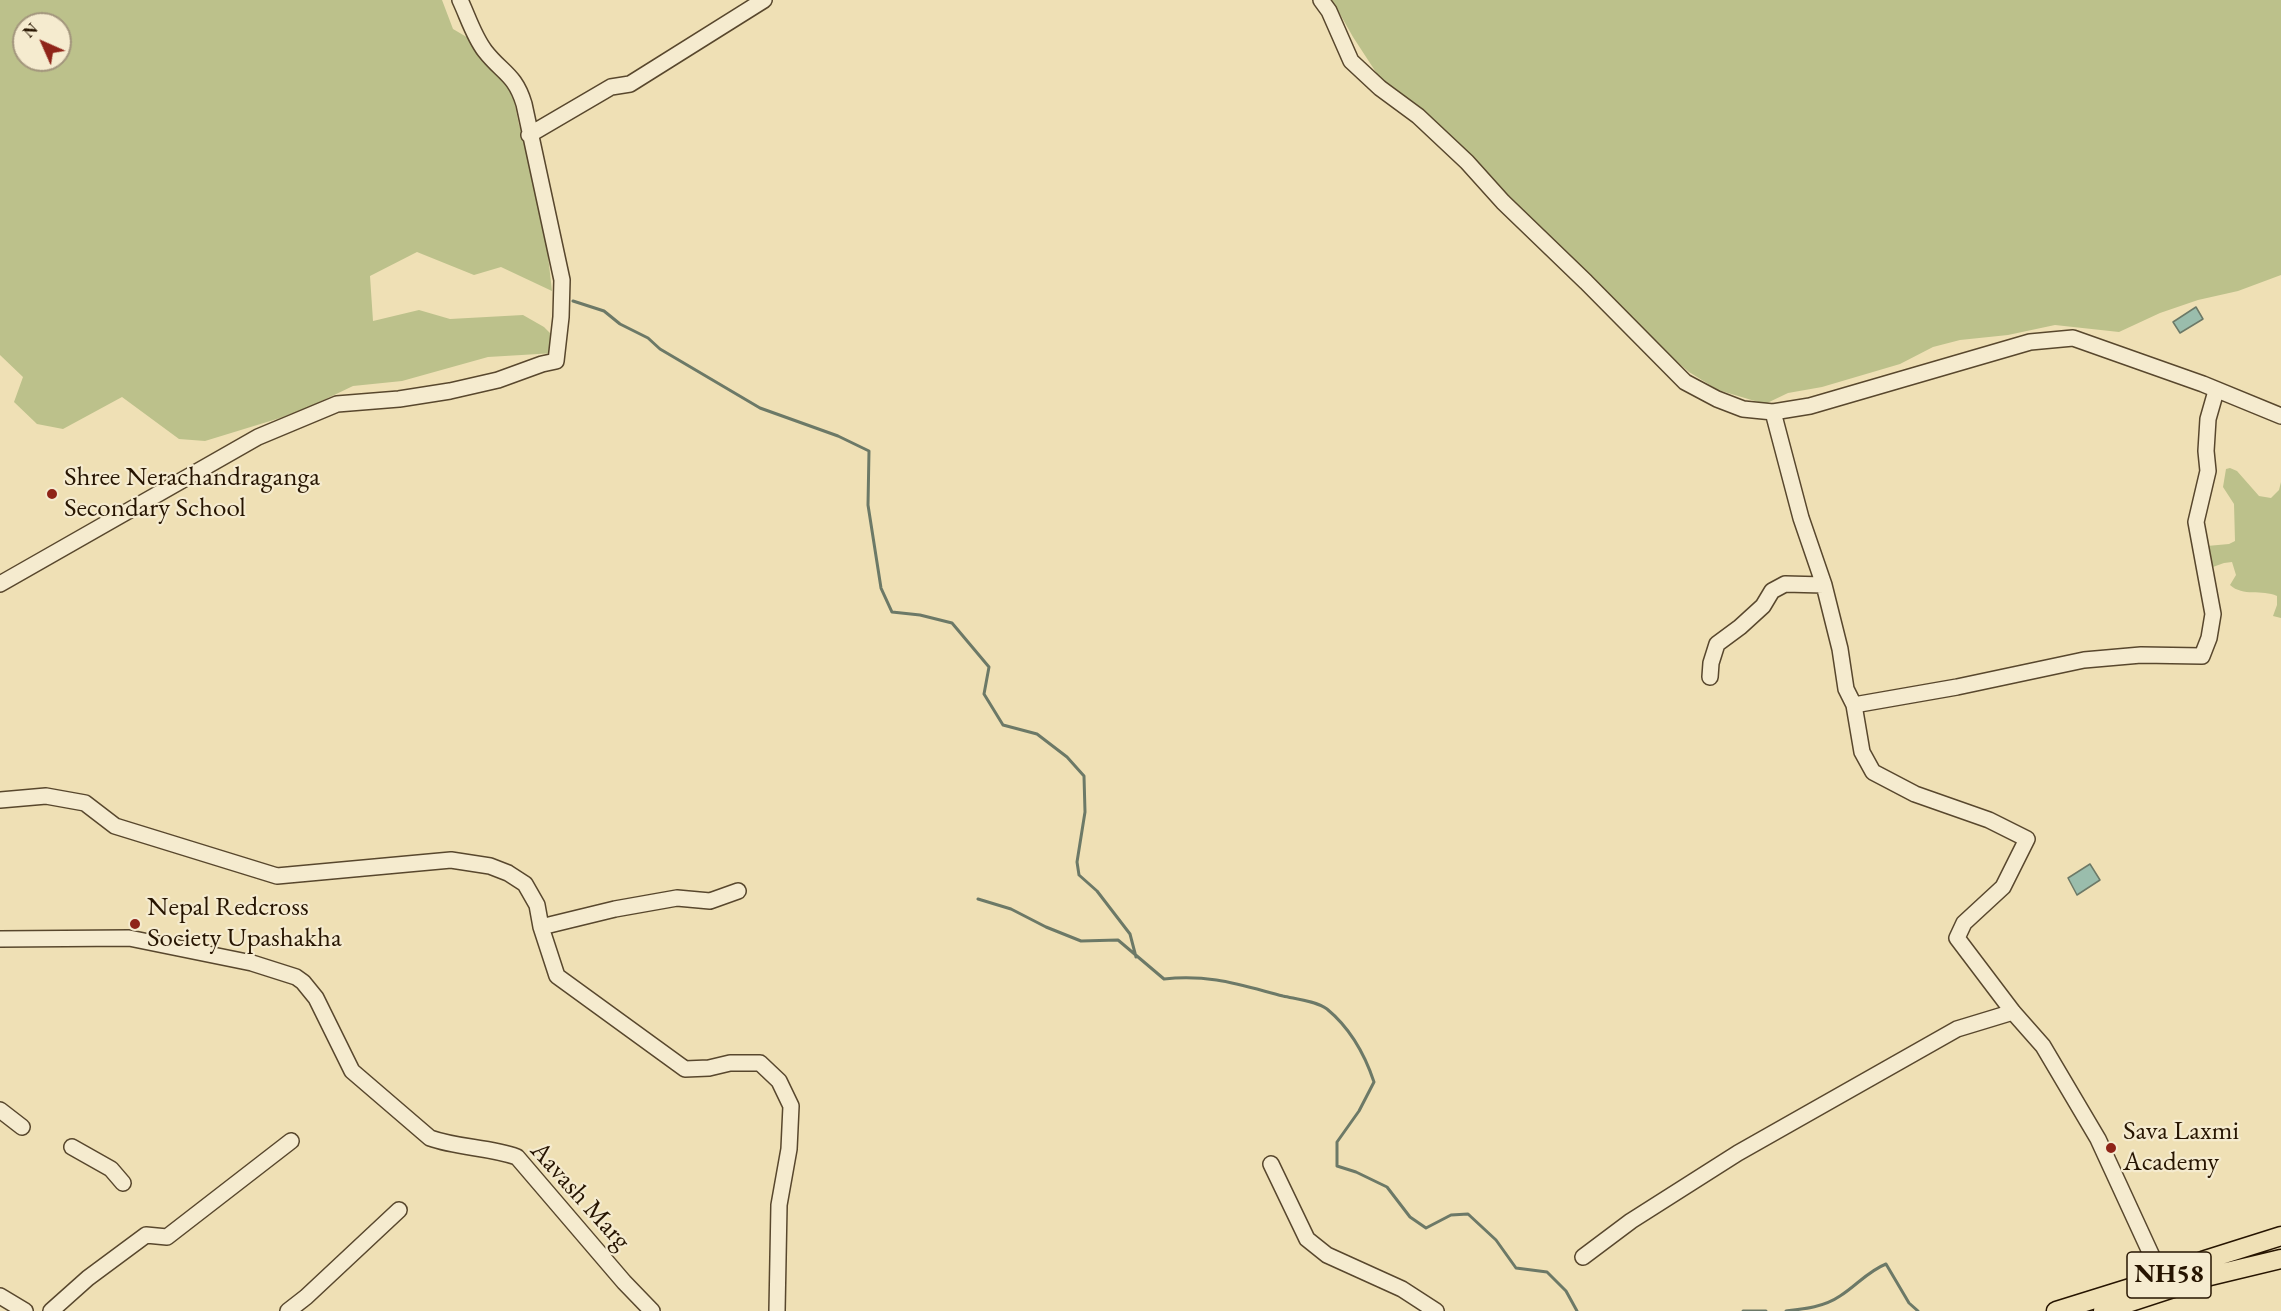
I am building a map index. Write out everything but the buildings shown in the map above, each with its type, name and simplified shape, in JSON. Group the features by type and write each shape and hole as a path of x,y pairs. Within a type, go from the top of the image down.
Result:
{"main road":[{"name":"NH58","path":"2103,1311 2281,1236"},
{"name":"NH58","path":"2056,1311 2162,1278 2208,1268 2281,1259"}],"street":[{"path":"0,584 258,437 337,405 450,391 498,380 556,361 561,318 562,280 519,88 504,69 485,51 460,0"},
{"path":"529,135 611,87 630,84 764,0"},
{"path":"1321,0 1329,10 1352,61 1380,88 1418,116 1467,162 1503,202 1627,321 1685,382 1717,399 1743,409 1773,412 1810,406 2030,342 2073,338 2281,416"},
{"path":"1854,705 1957,687 2084,660 2141,656 2202,656 2209,638 2213,614 2196,522 2208,471 2206,451 2208,419 2216,391"},
{"path":"1773,412 1801,518 1824,585 1840,649 1846,689 1854,705 1862,752 1873,772 1915,794 1989,820 2027,839 2003,887 1964,923 1957,938 2013,1012 2043,1046 2098,1139 2162,1278"},
{"path":"1710,677 1711,663 1717,644 1763,606 1772,591 1785,584 1824,585"},
{"path":"0,800 46,796 85,803 115,826 277,876 452,860 490,866 508,873 525,884 537,905 541,927 557,975 685,1069 709,1068 730,1063 760,1063 779,1081 791,1106 789,1149 779,1205 777,1311"},
{"path":"541,927 615,909 677,898 710,901 738,891"},
{"name":"Aavash Marg","path":"0,939 129,938 252,963 296,977 316,998 352,1071 430,1138 444,1143 501,1151 517,1157 624,1282 652,1311"},
{"path":"1582,1257 1631,1221 1738,1153 1958,1029 2013,1012"},
{"path":"0,1110 22,1127"},
{"path":"51,1311 88,1278 146,1235 167,1237 291,1141"},
{"path":"72,1147 111,1169 123,1183"},
{"path":"1271,1164 1307,1239 1327,1255 1402,1288 1436,1311"},
{"path":"288,1311 399,1210"},
{"path":"0,1296 25,1311"}],"green space":[{"path":"0,0 442,0 453,29 470,39 499,70 512,90 519,125 530,156 547,247 552,291 501,267 474,275 417,252 370,276 373,321 419,310 450,319 523,315 544,327 553,336 555,353 488,357 402,381 353,386 280,418 205,441 179,439 122,397 63,429 37,424 14,402 23,377 0,355"},
{"path":"1332,0 2281,0 2281,275 2238,291 2198,300 2160,313 2119,332 2055,325 2008,335 1960,340 1933,347 1900,364 1822,387 1788,393 1765,404 1718,390 1689,372 1661,348 1591,275 1500,189 1445,131 1383,83"},
{"path":"2226,469 2237,471 2259,496 2271,498 2279,490 2281,482 2281,618 2273,616 2277,596 2241,591 2230,585 2236,575 2232,562 2210,568 2207,546 2229,544 2235,541 2234,504 2223,487"}],"shaded area":[{"path":"2196,307 2203,319 2180,333 2173,322"},
{"path":"2090,864 2100,880 2077,895 2068,878"}],"waterway":[{"path":"573,301 604,311 620,324 648,338 660,349 760,408 838,436 869,451 868,505 881,588 892,612 920,615 952,623 989,667 984,694 1003,725 1037,734 1067,757 1084,776 1085,812 1077,862 1079,875 1097,891 1130,934 1136,957"},
{"path":"978,899 1011,909 1046,927 1081,941 1118,940 1164,979 1196,978 1225,981 1312,1002 1327,1009 1356,1042 1374,1082 1359,1111 1337,1142 1337,1166 1356,1172 1387,1187 1410,1217 1426,1228 1451,1215 1468,1214 1496,1240 1516,1268 1547,1272 1566,1291 1577,1311"},
{"path":"1786,1311 1814,1307 1834,1300 1886,1264 1909,1303 1918,1311"},
{"path":"1743,1311 1766,1311"}],"place":[{"name":"Shree Nerachandraganga Secondary School","path":"52,494"},
{"name":"Nepal Redcross Society Upashakha","path":"135,924"},
{"name":"Sava Laxmi Academy","path":"2111,1148"}]}
